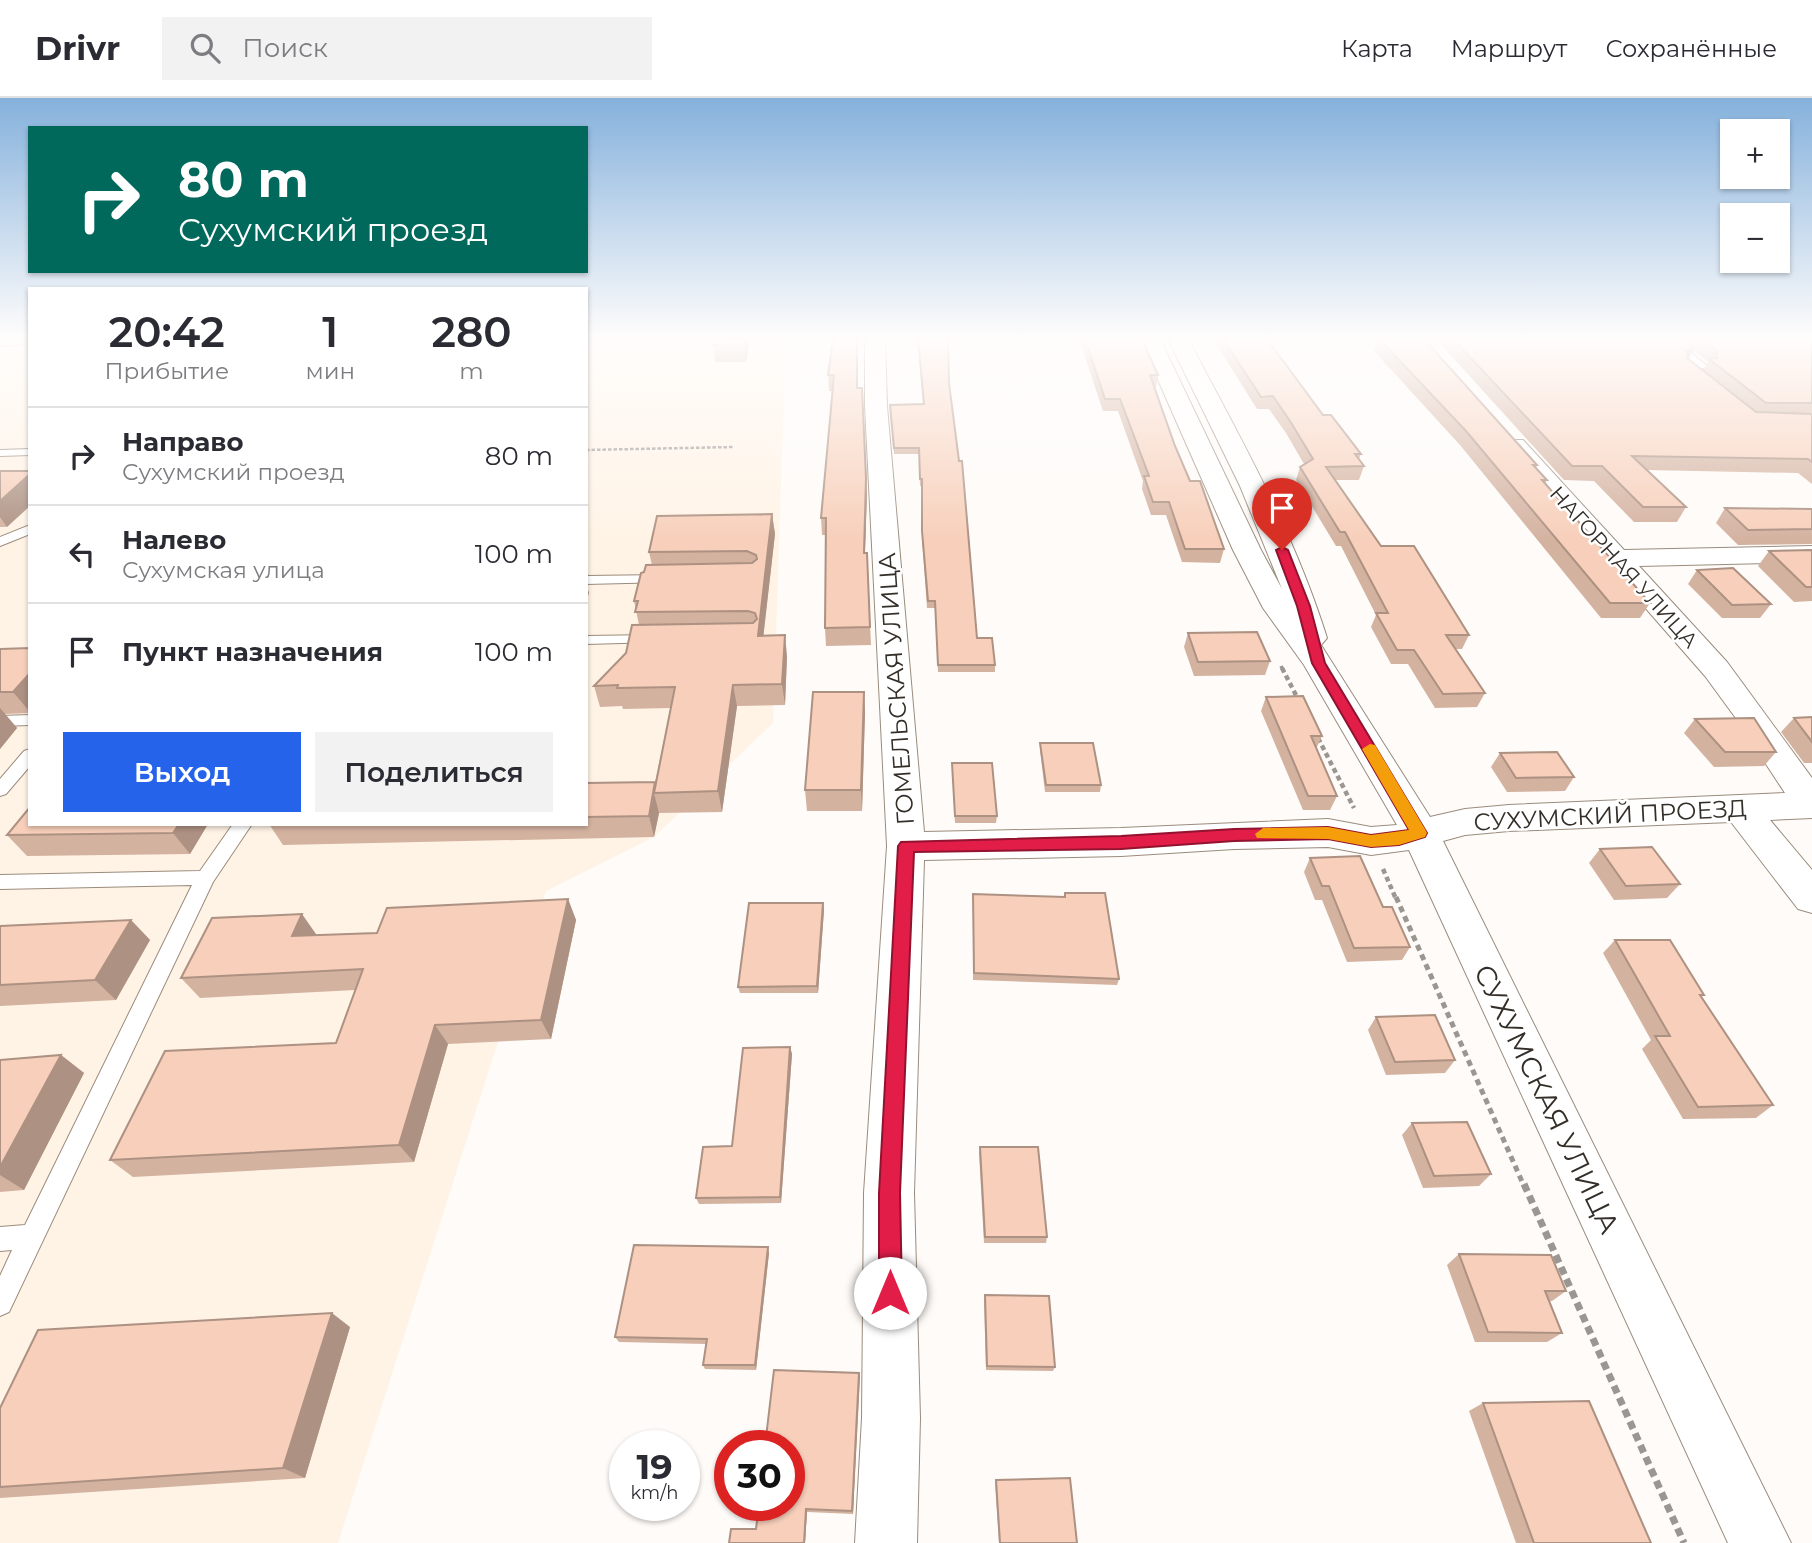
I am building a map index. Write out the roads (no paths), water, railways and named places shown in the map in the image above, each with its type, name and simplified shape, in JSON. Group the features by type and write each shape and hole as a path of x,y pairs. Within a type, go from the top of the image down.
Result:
{"street":[{"name":"ГОМЕЛЬСКАЯ УЛИЦА","path":"876,406 906,846 889,1193 891,1418 886,1543"},
{"name":"СУХУМСКАЯ УЛИЦА","path":"1181,406 1247,550 1278,608 1299,676 1419,833 1760,1543"},
{"name":"СУХУМСКАЯ УЛИЦА","path":"1211,406 1282,550 1304,606 1299,676"},
{"name":"НАГОРНАЯ УЛИЦА","path":"1495,423 1716,669 1748,709 1812,805"},
{"path":"1615,558 1812,554"},
{"name":"СУХУМСКИЙ ПРОЕЗД","path":"906,846 1121,842 1328,833 1371,841 1399,839 1465,822 1510,818 1812,805"},
{"path":"1741,809 1812,898"}],"lane":[{"path":"0,453 28,453"},
{"path":"0,542 28,530"},
{"path":"588,580 682,579"},
{"path":"588,640 668,639"},
{"path":"0,721 28,720"},
{"path":"0,790 28,757"},
{"path":"0,1303 205,878 242,826"},
{"path":"0,882 205,878"},
{"path":"0,1239 32,1237"}]}
